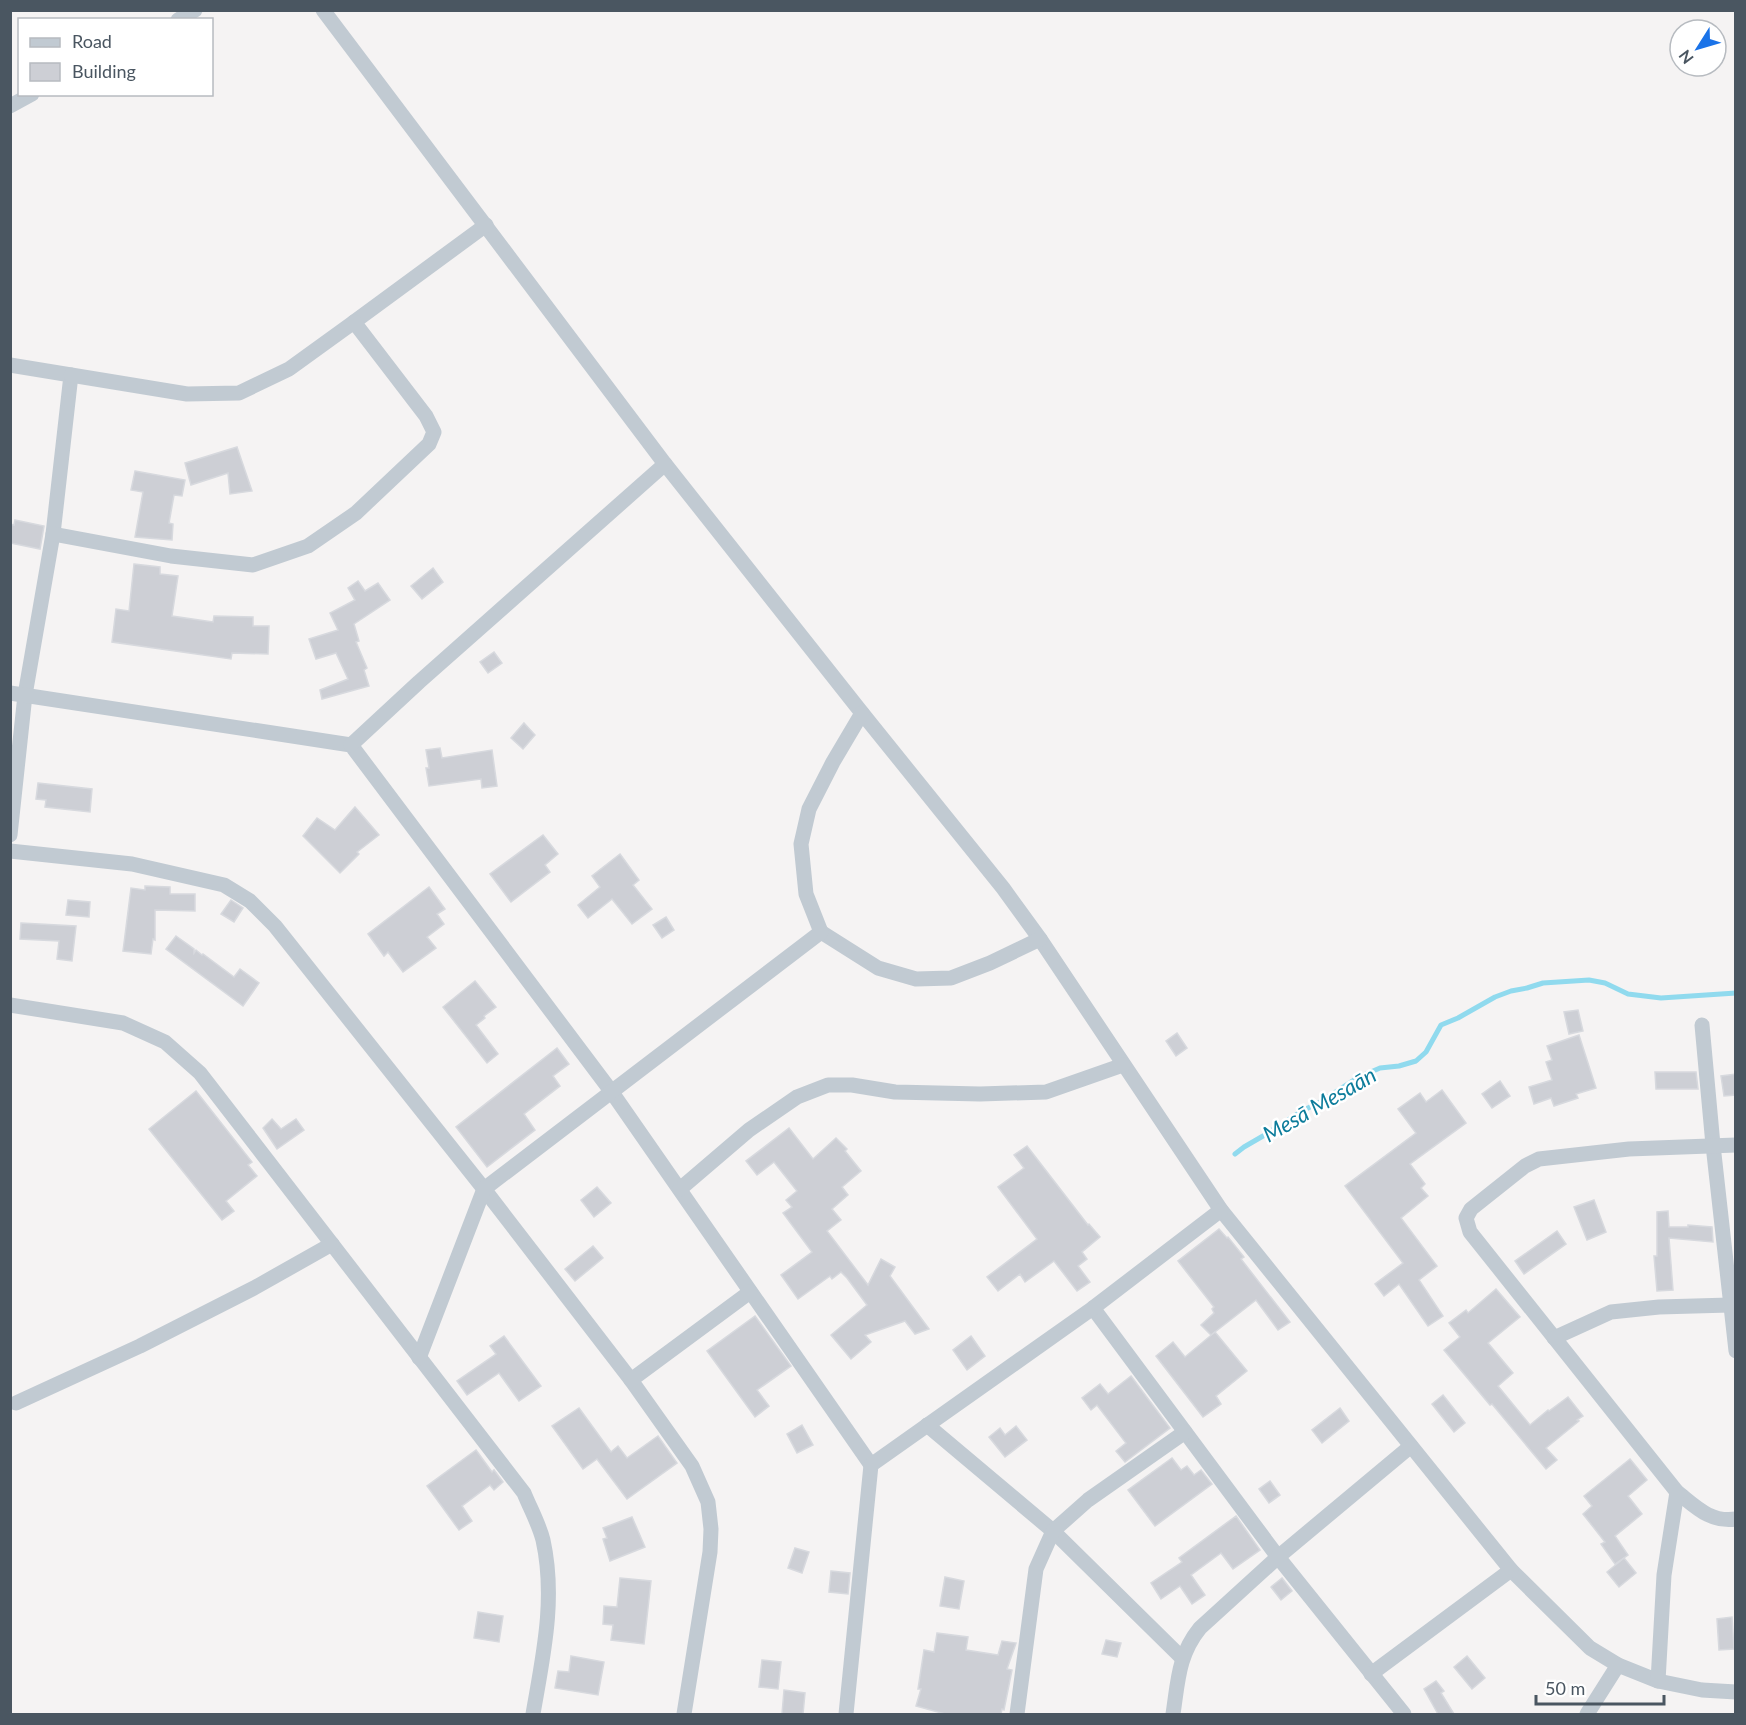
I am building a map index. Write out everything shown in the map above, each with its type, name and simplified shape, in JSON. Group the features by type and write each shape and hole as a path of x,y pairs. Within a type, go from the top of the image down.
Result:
{"street":[{"path":"181,18 195,10"},
{"path":"323,10 665,464 1004,888 1221,1210 1511,1570 1590,1648 1618,1665 1658,1681 1702,1690 1736,1692"},
{"path":"10,106 28,96"},
{"path":"10,365 187,394 239,393 289,369 486,225"},
{"path":"53,534 171,556 253,565 308,546 356,513 429,444 434,432 426,416 354,322"},
{"path":"10,835 18,694 53,534 71,375"},
{"path":"351,745 665,464"},
{"path":"18,694 351,745 612,1091 871,1465 846,1714"},
{"path":"862,713 809,809 801,844 806,894 820,932 878,968 916,979 951,978 990,963 1040,939"},
{"path":"10,851 132,864 224,885 250,901 275,926 484,1189 631,1380 692,1466 708,1502 711,1529 710,1552 684,1714"},
{"path":"419,1358 484,1189 820,932"},
{"path":"10,1005 123,1023 165,1042 200,1073 524,1493 543,1538 548,1576 549,1621 533,1714"},
{"path":"1702,1025 1713,1145 1731,1279 1730,1305 1736,1351"},
{"path":"680,1190 749,1130 797,1097 828,1085 852,1085 895,1092 980,1094 1046,1092 1123,1065"},
{"path":"1736,1144 1629,1149 1539,1159 1525,1166 1471,1209 1466,1218 1470,1232 1677,1492 1707,1516 1736,1519"},
{"path":"871,1465 1093,1308 1221,1210"},
{"path":"16,1403 182,1325 332,1244"},
{"path":"631,1380 750,1292"},
{"path":"1554,1338 1611,1312 1659,1307 1730,1305"},
{"path":"1093,1308 1278,1557 1404,1714"},
{"path":"927,1425 1053,1531 1182,1658"},
{"path":"1017,1714 1036,1569 1053,1531 1088,1500 1185,1432"},
{"path":"1173,1714 1182,1658 1189,1641 1200,1628 1278,1557 1410,1446"},
{"path":"1658,1681 1664,1575 1677,1492"},
{"path":"1371,1674 1511,1570"},
{"path":"1587,1714 1618,1665"}],"building":[{"path":"237,447 252,491 230,494 228,473 191,485 185,463"},
{"path":"135,471 185,480 182,496 174,495 169,523 173,524 172,540 135,537 143,492 131,490"},
{"path":"15,520 44,526 40,549 10,543 10,524 14,525"},
{"path":"134,564 160,567 160,574 178,576 172,616 213,622 214,616 253,617 253,626 269,626 268,654 232,653 231,659 112,642 116,609 129,611"},
{"path":"433,568 443,582 422,599 411,586"},
{"path":"358,581 365,591 378,583 390,600 354,624 359,641 356,642 367,668 364,670 369,686 322,699 320,690 348,679 336,653 316,659 309,639 338,630 330,613 355,600 348,588"},
{"path":"494,652 502,663 488,673 480,662"},
{"path":"524,723 535,735 523,749 511,738"},
{"path":"440,748 442,758 492,750 497,786 482,788 481,779 429,786 426,750"},
{"path":"38,783 92,789 90,812 45,807 46,800 36,799"},
{"path":"355,807 379,835 357,852 359,854 340,873 303,836 317,818 335,830"},
{"path":"543,835 558,854 545,865 550,872 511,902 490,874"},
{"path":"620,854 639,880 633,885 652,909 632,924 612,899 588,918 578,905 600,887 592,876"},
{"path":"145,886 170,887 170,894 195,894 195,911 155,910 155,940 153,939 151,954 123,951 131,888 145,890"},
{"path":"429,887 445,909 437,914 444,924 427,937 436,948 403,972 388,952 384,956 368,934"},
{"path":"68,900 90,902 89,917 66,915"},
{"path":"231,900 243,908 234,922 221,914"},
{"path":"666,917 674,930 662,938 653,925"},
{"path":"21,923 76,926 72,961 57,959 59,941 20,939"},
{"path":"176,936 194,949 194,953 196,950 203,954 234,977 240,969 259,983 243,1006 166,949"},
{"path":"475,981 496,1007 476,1025 498,1054 487,1063 443,1007"},
{"path":"1578,1010 1583,1031 1569,1034 1564,1012"},
{"path":"1177,1033 1187,1048 1176,1056 1166,1041"},
{"path":"1579,1035 1596,1088 1576,1094 1578,1098 1554,1106 1551,1098 1534,1104 1529,1087 1552,1080 1546,1062 1552,1060 1547,1046"},
{"path":"557,1048 569,1064 553,1076 560,1086 524,1114 535,1130 487,1167 456,1127"},
{"path":"1655,1072 1696,1072 1698,1089 1656,1089"},
{"path":"1736,1074 1736,1095 1724,1096 1721,1076"},
{"path":"1500,1081 1510,1096 1492,1108 1482,1094"},
{"path":"1442,1090 1466,1123 1410,1164 1425,1184 1421,1188 1428,1196 1401,1218 1437,1266 1419,1280 1443,1316 1428,1326 1399,1284 1384,1296 1375,1284 1403,1263 1345,1186 1416,1133 1398,1109 1420,1093 1426,1102"},
{"path":"196,1091 252,1162 248,1165 257,1176 226,1201 234,1211 222,1220 149,1129"},
{"path":"272,1119 281,1129 296,1119 304,1130 277,1149 263,1128"},
{"path":"789,1128 813,1159 836,1138 847,1149 845,1151 861,1171 842,1187 848,1195 832,1209 841,1220 827,1231 868,1285 881,1259 895,1267 890,1276 929,1329 915,1334 905,1321 865,1335 871,1342 851,1359 831,1335 867,1305 847,1278 841,1272 832,1279 830,1276 798,1299 781,1275 812,1252 783,1213 792,1207 786,1200 797,1191 774,1162 757,1175 746,1161"},
{"path":"1027,1146 1088,1225 1100,1237 1082,1252 1087,1259 1078,1266 1090,1282 1077,1291 1054,1261 1025,1282 1020,1274 998,1291 987,1277 1037,1239 998,1187 1024,1168 1014,1155"},
{"path":"597,1187 611,1203 594,1217 581,1200"},
{"path":"1594,1200 1606,1232 1587,1240 1574,1207"},
{"path":"1668,1211 1669,1227 1688,1227 1688,1225 1712,1227 1713,1242 1669,1238 1673,1290 1657,1291 1654,1256 1657,1256 1657,1212"},
{"path":"1219,1229 1244,1257 1241,1259 1290,1322 1278,1330 1256,1300 1211,1335 1201,1325 1214,1313 1212,1309 1214,1307 1178,1261"},
{"path":"1557,1231 1566,1244 1524,1274 1515,1261"},
{"path":"593,1246 603,1258 575,1281 565,1269"},
{"path":"1496,1289 1520,1317 1488,1343 1513,1373 1498,1386 1530,1425 1568,1397 1583,1416 1546,1448 1557,1460 1546,1469 1444,1350 1460,1337 1449,1323 1466,1310 1468,1313"},
{"path":"755,1316 791,1366 757,1390 769,1406 755,1417 707,1351"},
{"path":"1215,1332 1247,1371 1216,1396 1221,1404 1203,1417 1156,1356 1173,1342 1185,1357"},
{"path":"504,1336 541,1386 519,1401 499,1373 467,1395 457,1381 496,1354 490,1346"},
{"path":"971,1336 985,1356 967,1370 953,1350"},
{"path":"1131,1376 1170,1428 1125,1462 1116,1451 1126,1443 1097,1405 1091,1410 1082,1398 1100,1384 1108,1394"},
{"path":"1443,1395 1465,1423 1454,1432 1432,1404"},
{"path":"579,1408 611,1452 618,1446 627,1458 658,1436 677,1463 627,1499 597,1459 583,1469 552,1426"},
{"path":"1340,1408 1349,1421 1322,1443 1312,1430"},
{"path":"802,1425 813,1445 797,1453 787,1434"},
{"path":"1016,1426 1027,1440 1005,1457 989,1437 1000,1428 1005,1435"},
{"path":"476,1450 492,1472 494,1470 503,1482 494,1490 490,1485 462,1506 472,1521 459,1530 427,1486"},
{"path":"1172,1458 1181,1470 1187,1466 1194,1475 1201,1470 1212,1484 1155,1526 1128,1490"},
{"path":"1630,1459 1647,1480 1628,1496 1642,1514 1615,1536 1628,1555 1615,1564 1601,1544 1605,1542 1583,1514 1592,1506 1584,1496"},
{"path":"1270,1481 1280,1495 1269,1503 1259,1489"},
{"path":"1236,1516 1260,1550 1233,1569 1221,1553 1191,1575 1205,1595 1192,1604 1180,1586 1161,1599 1151,1583 1182,1562 1179,1558"},
{"path":"632,1517 645,1547 610,1561 603,1539 607,1538 603,1528"},
{"path":"795,1548 809,1552 802,1573 788,1568"},
{"path":"1624,1558 1636,1573 1619,1587 1607,1572"},
{"path":"831,1571 850,1573 848,1594 829,1592"},
{"path":"945,1577 964,1581 959,1609 940,1606"},
{"path":"620,1578 651,1581 644,1644 611,1640 613,1625 603,1624 604,1606 617,1607"},
{"path":"1282,1578 1292,1591 1281,1600 1271,1587"},
{"path":"478,1612 503,1616 499,1642 474,1638"},
{"path":"1732,1617 1734,1649 1719,1650 1717,1619"},
{"path":"937,1633 968,1637 966,1650 998,1655 1002,1641 1016,1643 1007,1669 1012,1670 1004,1710 1002,1709 1001,1714 945,1714 916,1706 921,1689 918,1689 924,1650 934,1652"},
{"path":"1106,1640 1121,1643 1117,1657 1102,1654"},
{"path":"571,1656 604,1662 598,1695 555,1688 558,1671 569,1672"},
{"path":"1467,1656 1485,1678 1472,1689 1454,1667"},
{"path":"762,1660 781,1662 778,1689 759,1687"},
{"path":"1436,1681 1444,1691 1441,1693 1454,1714 1438,1714 1424,1689"},
{"path":"784,1690 805,1693 803,1714 782,1714"}],"waterway":[{"name":"Mesā Mesaān","path":"1235,1154 1357,1078 1380,1068 1416,1061 1426,1052 1441,1025 1511,991 1543,983 1589,980 1605,983 1628,994 1661,998 1736,993"}]}
